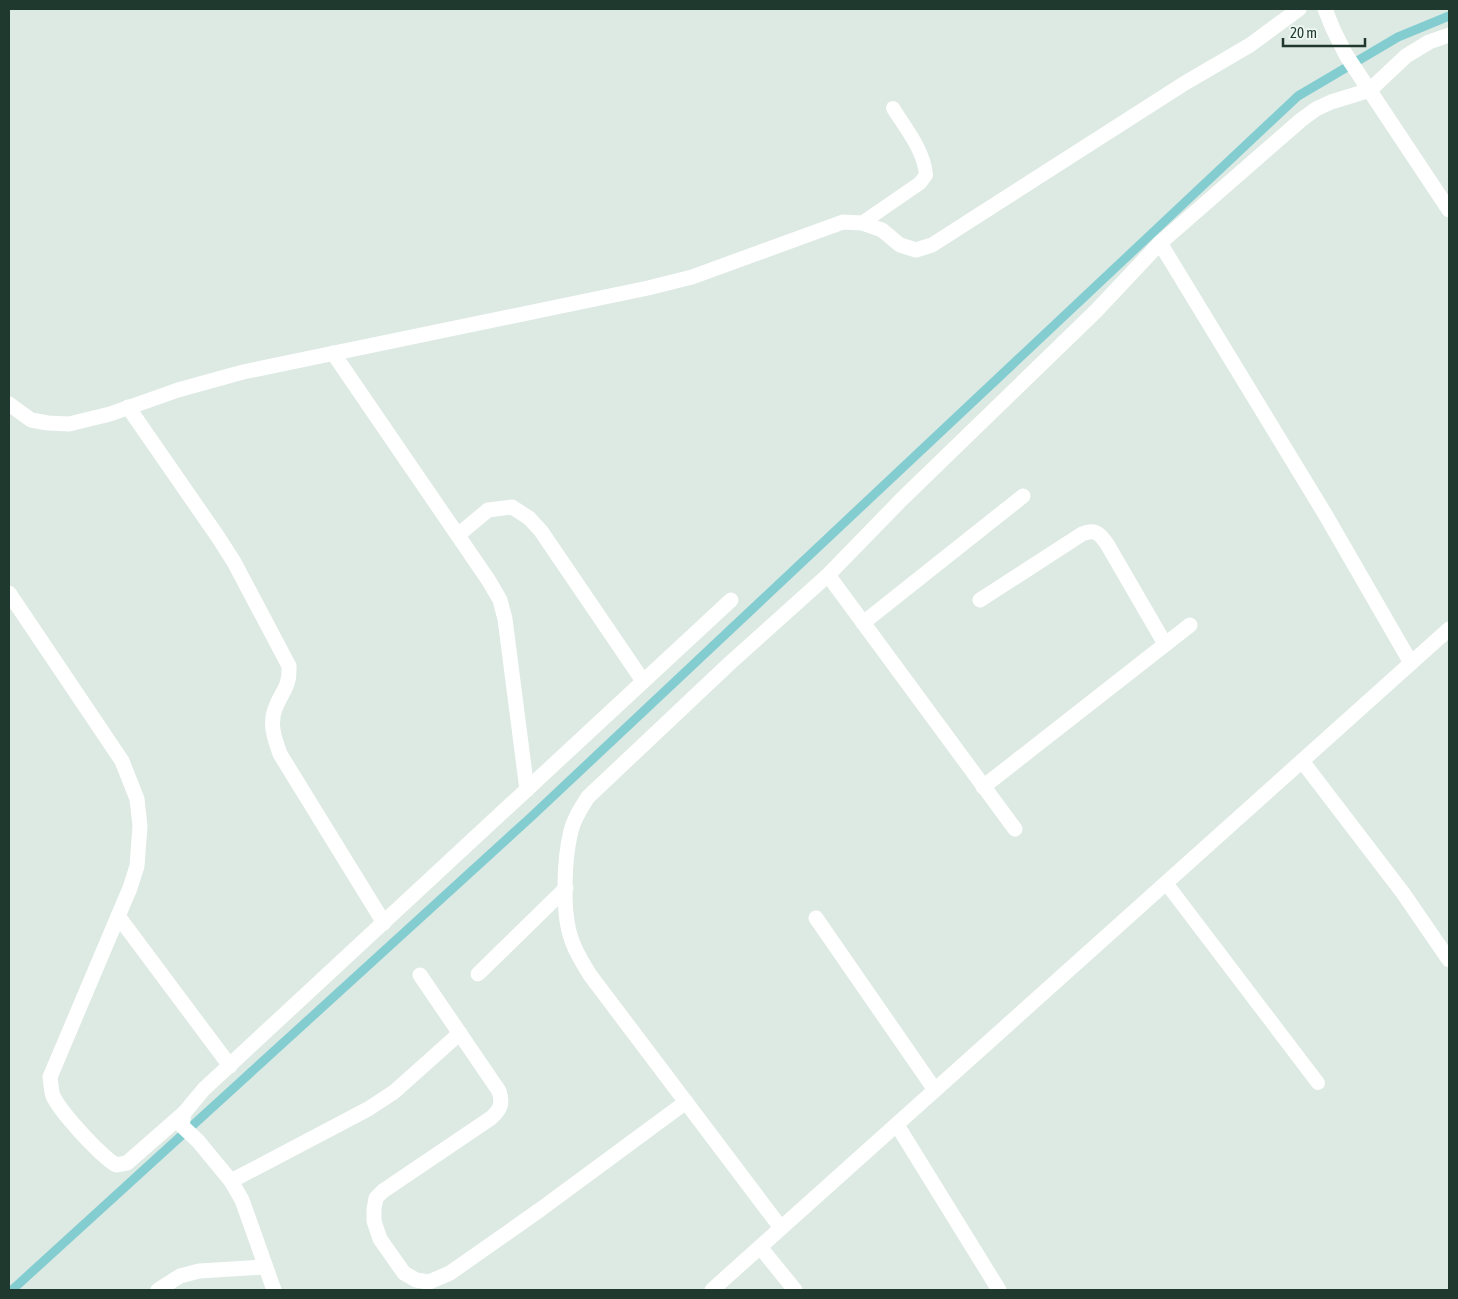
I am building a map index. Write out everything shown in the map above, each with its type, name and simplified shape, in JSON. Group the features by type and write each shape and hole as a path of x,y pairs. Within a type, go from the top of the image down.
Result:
{"street":[{"path":"9,404 30,420 69,424 242,372 648,288 692,276 843,222 862,223 882,230 900,245 916,250 932,245 1185,83 1250,45 1299,9"},
{"path":"1325,9 1332,29 1346,55 1449,210"},
{"path":"781,1228 590,975 578,954 566,919 566,862 571,831 577,814 588,797 730,663 828,575 902,499 1096,311 1160,243 1316,108 1366,84 1406,56 1430,42 1449,35"},
{"path":"1160,243 1325,514 1411,663"},
{"path":"333,353 489,581 500,600 505,619 527,790"},
{"path":"128,407 223,545 289,666 290,679 274,710 272,722 274,737 280,754 384,923"},
{"path":"863,623 1023,496"},
{"path":"458,536 488,510 512,507 528,518 541,532 643,682"},
{"path":"980,600 1082,534 1093,531 1098,533 1107,544 1165,644"},
{"path":"828,575 1014,829"},
{"path":"9,593 122,761 137,799 140,826 137,866 118,916 50,1076 53,1094 59,1107 106,1159 116,1165 127,1164 183,1120 204,1089 730,600"},
{"path":"983,787 1190,625"},
{"path":"712,1290 1449,629"},
{"path":"1302,761 1403,894 1449,960"},
{"path":"478,974 566,888"},
{"path":"118,916 230,1066"},
{"path":"816,918 936,1090"},
{"path":"420,975 499,1091 502,1101 499,1110 491,1118 382,1191 376,1198 374,1221 380,1239 404,1273 416,1280 429,1282 450,1273 541,1209 686,1102"},
{"path":"231,1181 368,1109 394,1092 460,1034"},
{"path":"183,1120 231,1181 242,1200 274,1290"},
{"path":"897,1125 999,1290"},
{"path":"760,1247 795,1290"},
{"path":"158,1290 180,1276 199,1271 265,1267"}],"lane":[{"path":"862,223 920,183 926,175 921,153 892,108"},
{"path":"1166,883 1318,1083"}],"waterway":[{"path":"12,1290 531,817 1298,96 1398,37 1449,16"}]}
